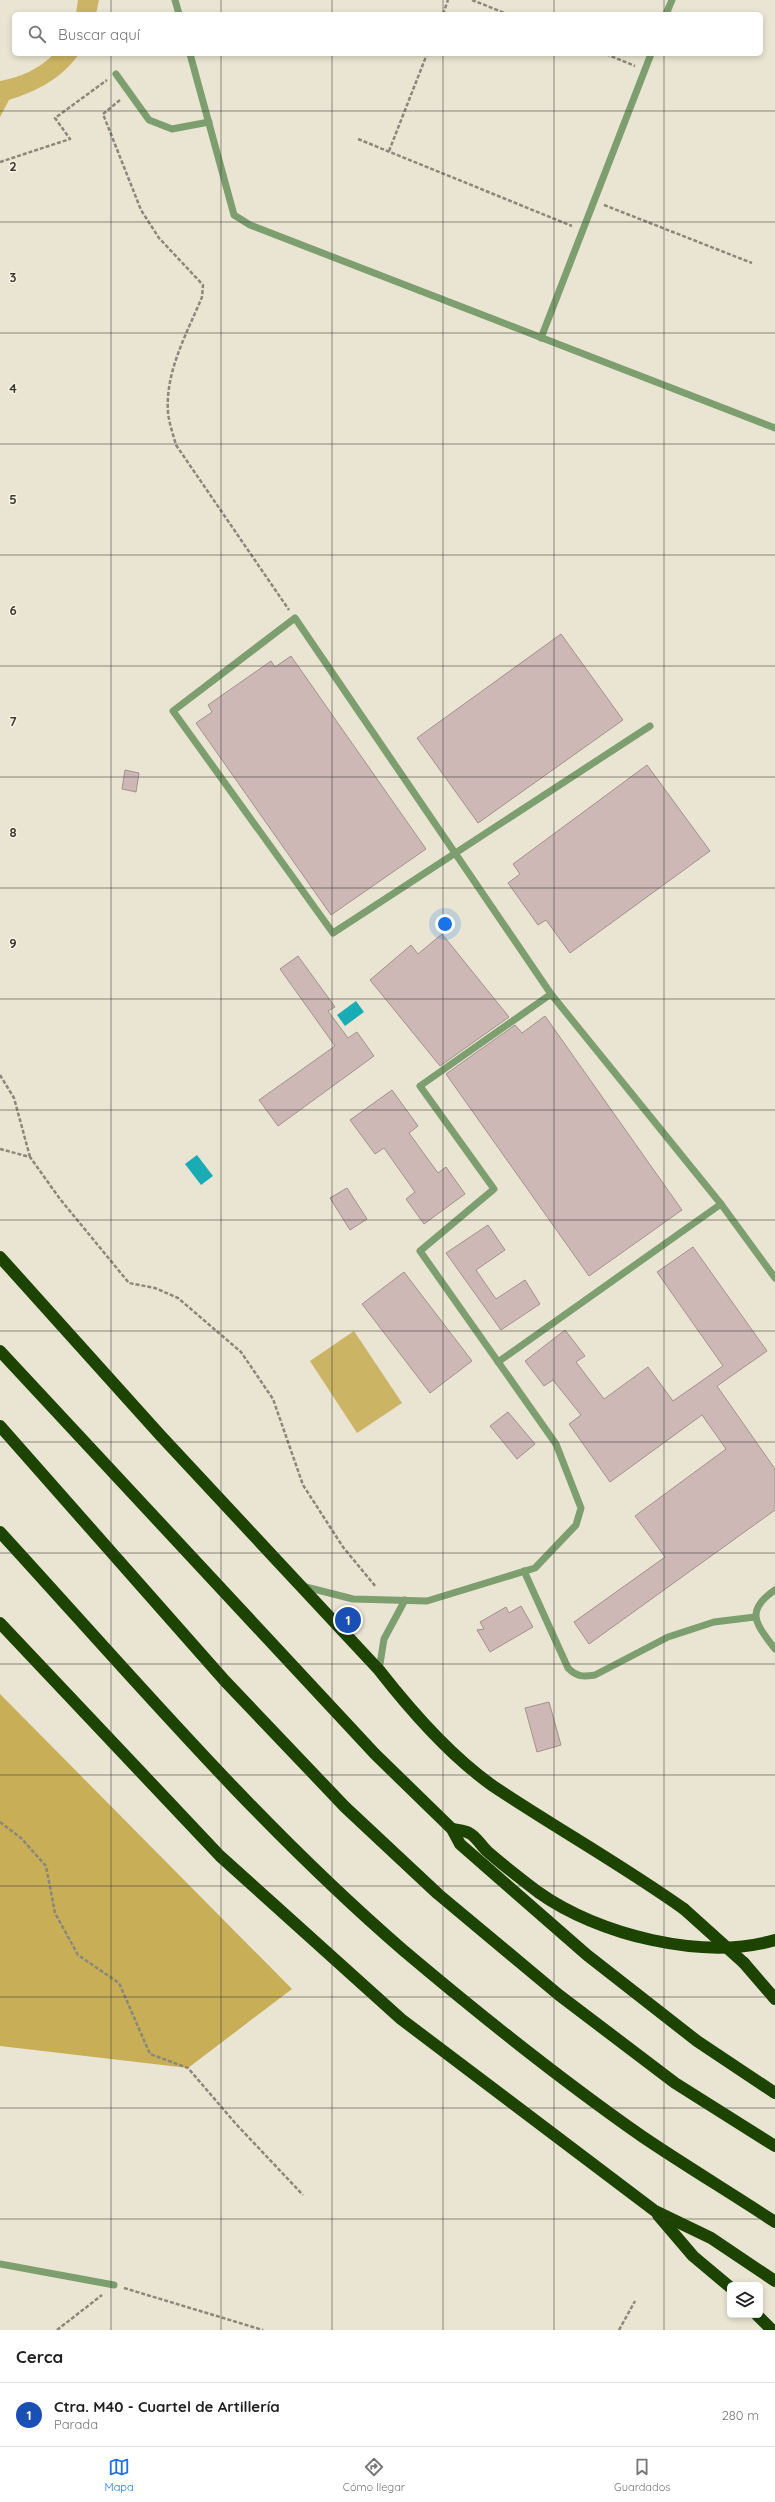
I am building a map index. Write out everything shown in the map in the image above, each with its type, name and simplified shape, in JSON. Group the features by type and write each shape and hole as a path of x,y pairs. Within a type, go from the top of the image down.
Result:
{"highway":[{"path":"0,1257 300,1586 379,1670 403,1700 449,1748 492,1785 633,1873 684,1909 744,1963 775,1999"},
{"path":"0,1351 375,1754 452,1829 460,1844 587,1955 697,2040 775,2092"},
{"path":"0,1426 225,1681 345,1807 438,1894 559,1995 663,2074 775,2146"},
{"path":"0,1532 291,1846 403,1950 520,2044 643,2136 775,2222"},
{"path":"0,1623 204,1839 292,1923 401,2019 655,2211 711,2238 775,2281"},
{"path":"452,1829 470,1833 488,1852 539,1892 588,1920 637,1936 706,1947 761,1944 775,1940"},
{"path":"655,2211 693,2256 727,2284"},
{"path":"760,2318 772,2330"}],"lane":[{"path":"175,0 178,12"},
{"path":"667,12 672,0"},
{"path":"191,56 234,215 250,225 775,428"},
{"path":"541,338 650,56"},
{"path":"116,74 149,120 172,129 209,122"},
{"path":"650,726 455,853 333,933 173,711 295,618 455,853 551,994 721,1204 775,1278"},
{"path":"300,1586 353,1599 427,1601 535,1568 576,1525 581,1508 556,1444 420,1252 494,1189 420,1086 551,994"},
{"path":"498,1362 721,1204"},
{"path":"524,1571 568,1668 575,1675 584,1677 595,1676 668,1637 714,1622 755,1617"},
{"path":"775,1590 764,1597 756,1608 755,1617 761,1631 775,1648"},
{"path":"379,1670 384,1639 405,1600"},
{"path":"0,2264 114,2285"}],"path":[{"path":"444,12 448,0"},
{"path":"472,0 502,12"},
{"path":"389,151 426,56"},
{"path":"611,56 645,70"},
{"path":"0,162 70,139 55,118 116,74"},
{"path":"129,93 103,114 141,210 159,238 203,285 202,297 173,370 168,389 168,413 176,445 295,618"},
{"path":"358,138 582,230"},
{"path":"594,201 752,263"},
{"path":"0,1075 14,1098 30,1157 60,1199 129,1283 155,1288 178,1298 241,1352 273,1399 303,1485 343,1547 387,1600"},
{"path":"0,1149 30,1157"},
{"path":"0,1822 21,1838 46,1866 54,1913 78,1955 119,1983 150,2054 188,2068 236,2124 303,2195"},
{"path":"57,2330 114,2285 263,2330"},
{"path":"619,2330 636,2301"}],"shaded area":[{"path":"78,0 99,0 96,12 76,12"},
{"path":"52,56 77,56 72,63 48,83 29,93 9,100 0,117 0,81 29,72"},
{"path":"354,1331 402,1403 357,1433 310,1361"},
{"path":"0,1694 292,1989 188,2068 0,2046"}],"water":[{"path":"356,1001 364,1012 345,1026 337,1015"},
{"path":"197,1155 213,1176 201,1185 185,1164"}],"building":[{"path":"561,634 623,720 478,823 417,738"},
{"path":"291,656 426,849 331,915 196,723 212,712 208,705 271,661 275,667"},
{"path":"647,765 710,851 570,953 546,920 538,925 508,883 520,874 513,864"},
{"path":"125,770 139,773 136,792 122,789"},
{"path":"442,934 509,1017 440,1066 370,980 411,945 418,954"},
{"path":"298,956 335,1007 328,1011 348,1038 357,1032 374,1056 278,1126 259,1100 335,1046 280,969"},
{"path":"545,1016 682,1210 589,1276 446,1074 515,1025 522,1033"},
{"path":"392,1090 418,1126 409,1133 438,1173 446,1167 465,1194 424,1224 406,1199 415,1192 384,1148 375,1154 350,1120"},
{"path":"347,1188 367,1219 350,1230 330,1198"},
{"path":"488,1225 505,1250 476,1270 496,1299 525,1280 540,1304 501,1330 446,1253"},
{"path":"693,1247 767,1351 717,1386 775,1469 775,1510 589,1644 574,1622 665,1557 635,1516 726,1449 702,1415 610,1482 569,1424 581,1415 553,1380 544,1386 525,1361 565,1330 585,1356 576,1362 604,1399 648,1367 673,1401 723,1366 657,1272"},
{"path":"404,1272 472,1361 430,1393 362,1304"},
{"path":"508,1412 535,1444 517,1459 490,1426"},
{"path":"521,1606 533,1627 490,1652 477,1630 484,1629 480,1622 506,1607 509,1613"},
{"path":"549,1702 561,1745 537,1752 525,1708"}],"place":[{"name":"Ctra. M40 - Cuartel de Artillería","path":"348,1620"}]}
